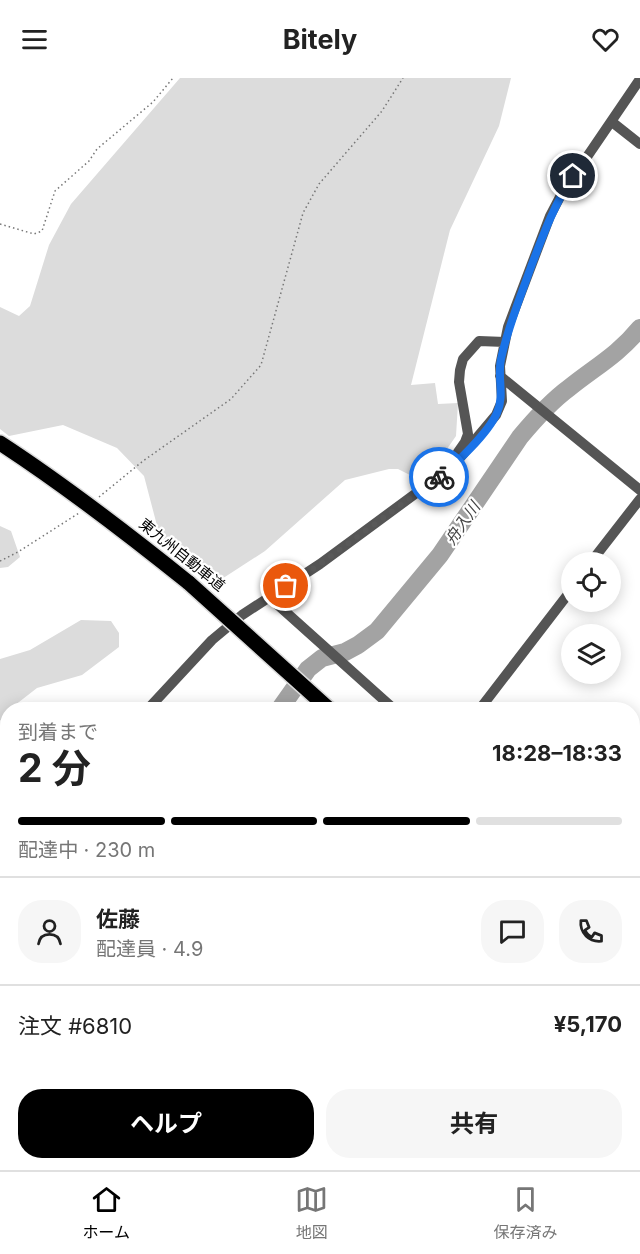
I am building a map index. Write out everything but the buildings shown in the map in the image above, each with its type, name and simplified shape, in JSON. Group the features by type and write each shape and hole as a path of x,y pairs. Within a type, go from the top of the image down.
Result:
{"highway":[{"name":"東九州自動車道","path":"0,443 39,468 116,525 189,583 321,702"}],"street":[{"path":"154,702 212,640 242,615 320,564 453,466 496,415 502,401 500,366 508,327 555,205 640,79"},
{"path":"612,122 640,144"},
{"path":"453,466 452,461 468,434 459,382 463,359 479,341 505,342"},
{"path":"500,376 640,490"},
{"path":"599,552 640,499"},
{"path":"269,597 386,702"},
{"path":"485,702 561,603"}],"path":[{"path":"0,224 34,234 42,231 56,191 89,161 97,149 153,102 173,78"},
{"path":"93,502 143,461 231,399 261,365 303,213 319,184 382,111 403,78"},
{"path":"0,561 28,546 85,508"}],"shaded area":[{"path":"180,78 511,78 499,126 450,230 411,385 435,383 438,404 458,403 456,436 438,462 421,477 412,476 398,469 389,469 345,480 265,551 211,586 160,537 144,476 117,448 63,425 9,436 0,429 0,307 19,316 30,306 49,245 71,204"},
{"path":"0,526 11,531 20,557 8,567 0,568"},
{"path":"81,620 111,621 119,633 119,647 82,675 37,688 19,702 0,702 0,659 30,650"}],"waterway":[{"name":"舟入川","path":"285,702 308,669 322,658 345,652 377,631 440,555 531,424 555,399 615,353 640,328"}],"way so far":[{"path":"286,586 320,564 439,477"}],"route":[{"path":"439,477 453,466 496,415 502,401 500,366 508,327 550,216 573,176"}]}
